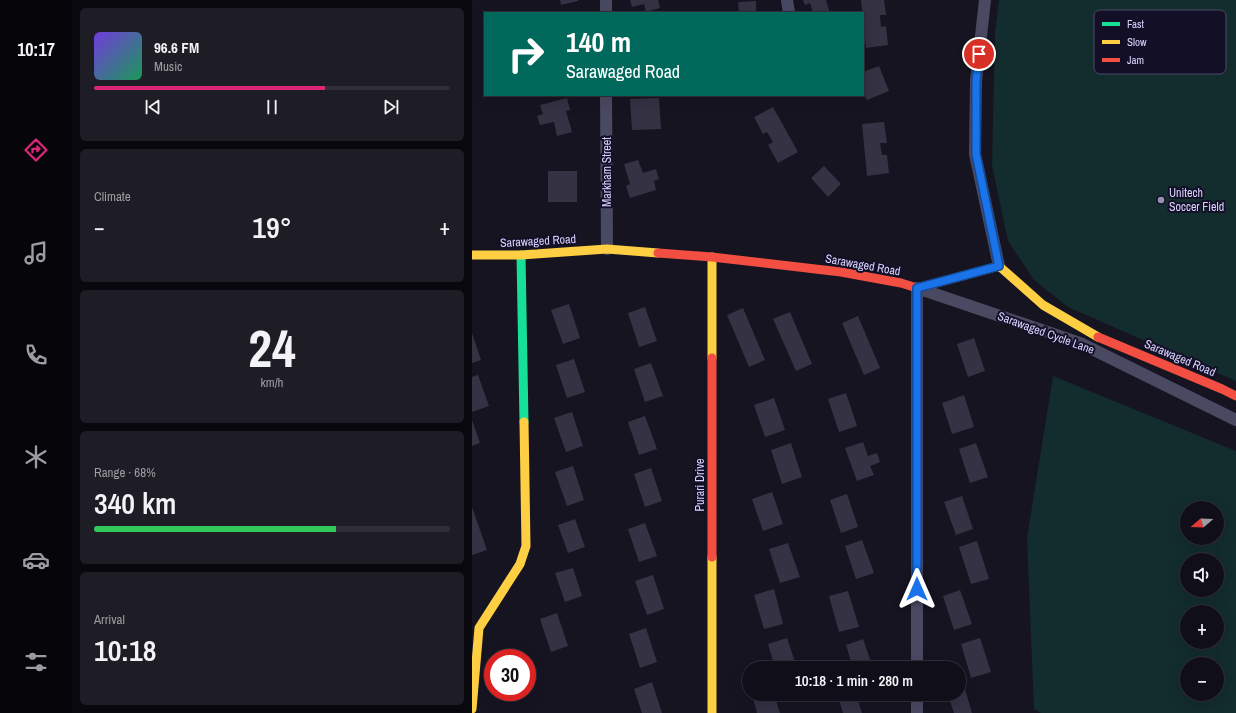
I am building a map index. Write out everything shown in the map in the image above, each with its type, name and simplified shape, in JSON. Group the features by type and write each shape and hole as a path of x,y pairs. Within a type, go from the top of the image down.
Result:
{"street":[{"path":"606,0 606,12"},
{"path":"788,0 789,12"},
{"path":"917,661 917,288 999,266 976,154 976,82 986,0"},
{"name":"Markham Street","path":"606,96 607,249"},
{"name":"Sarawaged Road","path":"472,255 521,255 607,249 712,257 841,272 901,283 917,288"},
{"path":"472,709 479,628 520,564 526,546 521,255"},
{"name":"Purari Drive","path":"712,257 712,713"},
{"name":"Sarawaged Road","path":"999,266 1043,305 1096,336 1236,396"},
{"name":"Sarawaged Cycle Lane","path":"917,288 1080,343 1236,420"},
{"path":"917,701 917,713"}],"green space":[{"path":"999,0 1236,0 1236,381 1068,307 1034,280 1008,241 992,166 995,32"},
{"path":"1053,376 1236,451 1236,713 1041,713 1034,709 1027,538"}],"building":[{"path":"560,0 578,0 578,1 561,5"},
{"path":"630,0 658,0 660,8 646,12 644,4 632,7"},
{"path":"803,0 826,0 830,12 813,12 810,3 805,5"},
{"path":"861,0 884,0 886,15 880,15 881,27 886,26 888,45 866,48 864,12 862,12"},
{"path":"756,1 756,12 739,12 738,2"},
{"path":"879,66 889,91 867,100 864,92 864,72"},
{"path":"567,98 570,110 566,111 572,132 557,136 554,122 540,125 537,116 543,114 540,105"},
{"path":"659,98 661,129 632,130 630,99"},
{"path":"773,107 798,152 778,163 768,145 773,142 767,132 763,134 754,117"},
{"path":"884,122 887,143 880,143 882,155 887,155 889,173 867,176 862,124"},
{"path":"638,160 643,173 656,169 659,179 654,181 656,190 630,198 626,186 630,184 624,164"},
{"path":"824,166 841,184 828,197 811,178"},
{"path":"548,171 577,171 577,202 548,202"},
{"path":"569,304 580,338 563,344 551,310"},
{"path":"645,307 657,341 639,347 628,313"},
{"path":"743,308 765,360 749,367 727,315"},
{"path":"790,312 812,364 796,371 773,319"},
{"path":"858,316 880,368 864,375 842,323"},
{"path":"472,333 481,360 472,363"},
{"path":"974,338 985,371 968,377 957,344"},
{"path":"574,359 585,392 567,398 556,365"},
{"path":"651,363 663,396 645,402 634,369"},
{"path":"478,375 489,406 472,412 472,377"},
{"path":"846,393 857,426 839,432 828,399"},
{"path":"964,395 974,427 952,434 942,403"},
{"path":"774,398 785,430 765,437 754,405"},
{"path":"572,412 583,446 566,452 554,418"},
{"path":"645,416 657,449 639,455 628,422"},
{"path":"472,420 480,443 472,446"},
{"path":"863,442 868,456 877,453 880,462 870,466 874,475 857,481 845,448"},
{"path":"791,443 802,477 782,484 771,450"},
{"path":"976,443 988,477 970,483 959,449"},
{"path":"573,466 584,500 567,506 555,472"},
{"path":"651,468 662,501 645,507 634,474"},
{"path":"772,492 783,524 763,531 752,499"},
{"path":"847,494 858,527 841,533 830,500"},
{"path":"962,496 973,529 956,535 944,502"},
{"path":"472,507 487,550 472,555"},
{"path":"575,519 585,547 568,553 558,525"},
{"path":"645,523 657,556 639,562 628,529"},
{"path":"862,540 874,573 856,579 845,546"},
{"path":"977,541 989,579 971,584 959,547"},
{"path":"788,543 800,577 780,583 769,549"},
{"path":"573,568 582,596 565,602 555,573"},
{"path":"653,575 664,609 647,615 635,581"},
{"path":"774,589 783,624 764,629 754,595"},
{"path":"960,590 972,624 954,630 943,596"},
{"path":"848,591 859,627 839,632 829,596"},
{"path":"557,613 568,646 551,652 540,619"},
{"path":"646,628 657,662 640,668 629,634"},
{"path":"787,638 795,661 773,661 768,644"},
{"path":"980,638 991,672 971,678 961,644"},
{"path":"863,639 871,661 851,661 846,645"},
{"path":"652,682 662,713 642,713 634,689"},
{"path":"966,692 972,713 954,713 950,701 966,701"},
{"path":"754,701 776,701 780,713 757,713"},
{"path":"839,701 858,701 862,713 843,713"}],"traffic: fast":[{"path":"521,255 524,422"}],"traffic: slow":[{"path":"472,255 521,255 607,249 658,253"},
{"path":"712,257 712,358"},
{"path":"940,282 999,266 1043,305 1098,337"},
{"path":"472,709 479,628 520,564 526,546 524,422"},
{"path":"712,557 712,713"}],"traffic: jam":[{"path":"658,253 712,257 841,272 901,283 917,288 940,282"},
{"path":"1098,337 1236,396"},
{"path":"712,358 712,557"}],"place":[{"name":"Unitech Soccer Field","path":"1161,200"}],"route":[{"path":"917,589 917,288 999,266 976,154 976,82 979,54"}]}
